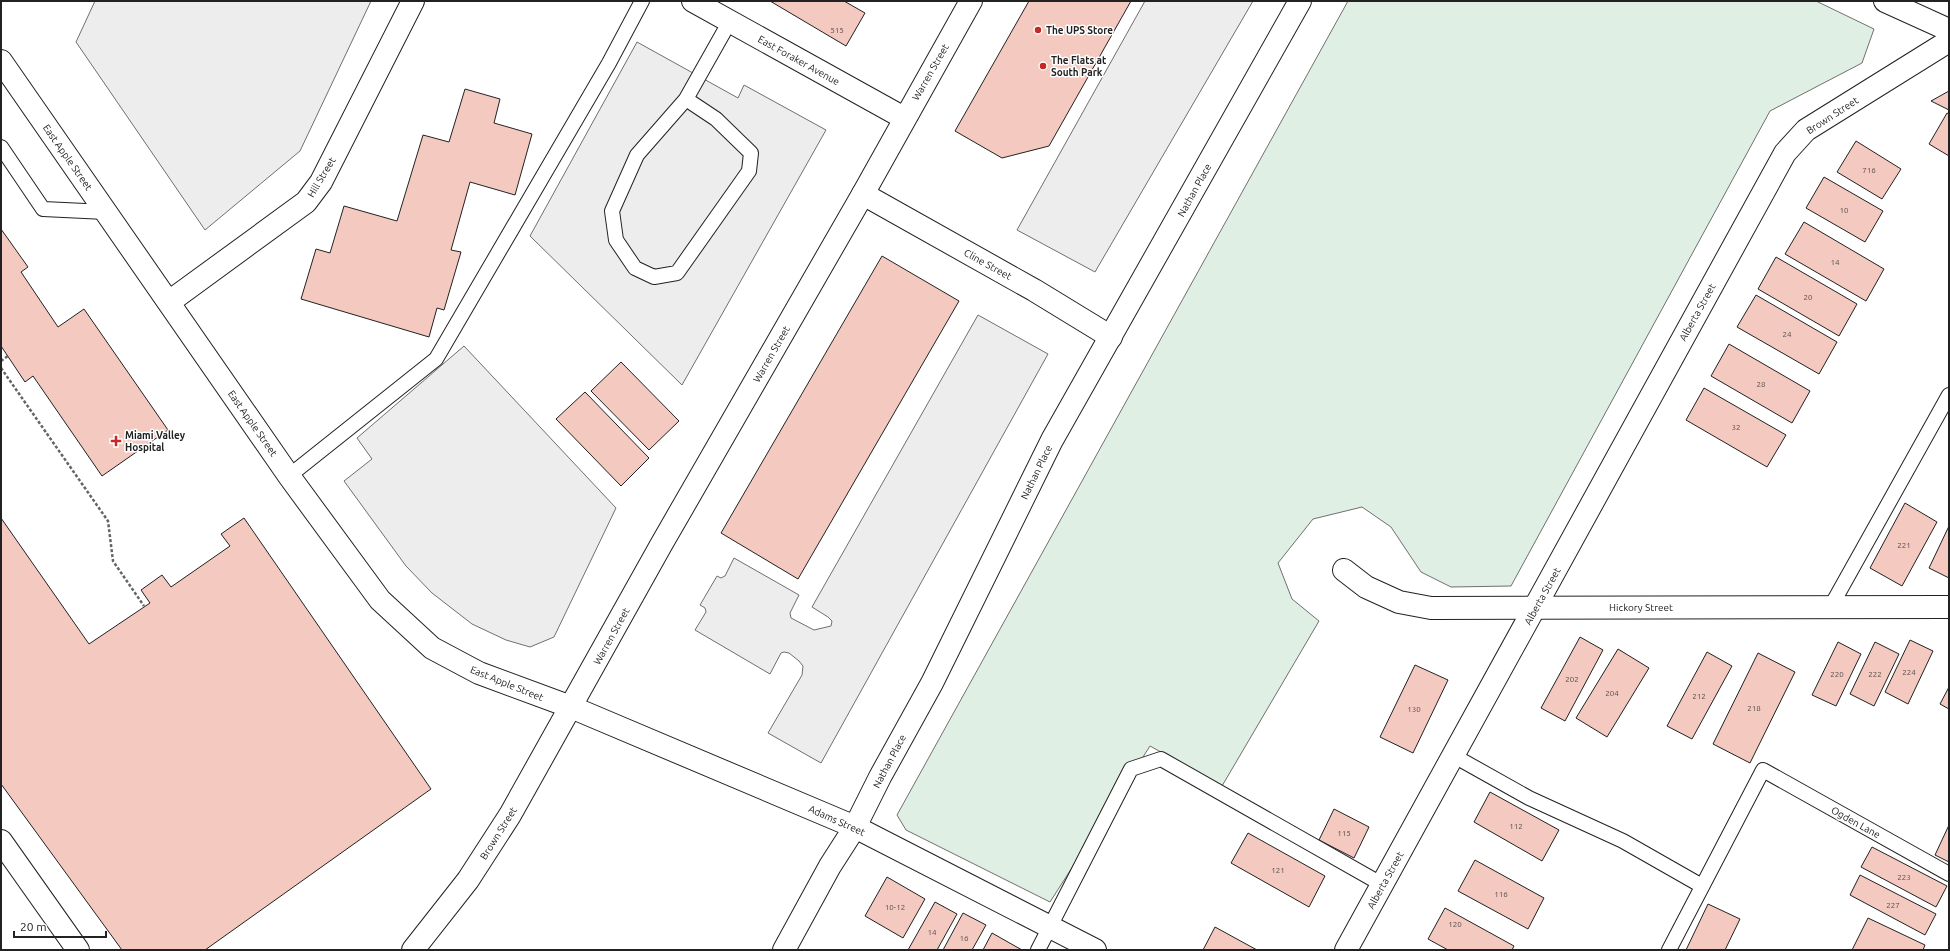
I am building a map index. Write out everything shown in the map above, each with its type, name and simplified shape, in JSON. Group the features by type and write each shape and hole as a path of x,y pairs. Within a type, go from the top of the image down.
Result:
{"street":[{"name":"Hill Street","path":"169,302 306,202 321,182 413,1"},
{"name":"East Foraker Avenue","path":"693,1 904,118"},
{"name":"Warren Street","path":"571,707 665,538 863,194 904,118 971,1"},
{"name":"Nathan Place","path":"784,950 830,866 855,827 880,777 932,684 1052,440 1300,1"},
{"path":"1885,1 1949,30"},
{"name":"Brown Street","path":"1736,242 1785,153 1806,130 1949,42"},
{"name":"East Apple Street","path":"1,61 289,476 380,600 432,648 479,673 571,707"},
{"name":"Cline Street","path":"863,194 1034,290 1111,337"},
{"name":"Alberta Street","path":"1346,950 1736,242"},
{"name":"Hickory Street","path":"1344,570 1366,587 1400,602 1431,608 1535,609 1583,607 1949,607"},
{"name":"Brown Street","path":"413,950 468,880 510,816 571,707"},
{"name":"Adams Street","path":"571,707 855,827 1095,950"},
{"path":"1,841 78,950"}],"lane":[{"path":"289,476 436,360 609,63 642,1"},
{"path":"686,99 716,119 751,153 748,171 677,273 654,277 635,268 616,240 612,211 637,155 686,99 730,21"},
{"path":"1,147 43,209 106,212"},
{"path":"1830,608 1949,395"},
{"path":"1454,756 1529,798 1623,841 1702,886 1668,950"},
{"path":"1038,950 1131,769 1161,759 1383,885"},
{"name":"Ogden Lane","path":"1702,886 1764,770 1949,874"}],"path":[{"path":"1,361 8,356"},
{"path":"1,368 108,521 113,561 144,606"}],"green space":[{"path":"1348,1 1816,1 1874,29 1862,63 1770,111 1511,586 1451,587 1421,572 1391,527 1362,507 1313,519 1278,563 1292,599 1319,621 1222,786 1150,746 1050,902 906,830 897,815"}],"shaded area":[{"path":"95,1 371,1 300,151 205,230 76,42"},
{"path":"1145,1 1253,1 1095,272 1017,230"},
{"path":"637,42 738,98 744,85 826,130 682,385 530,236"},
{"path":"978,315 1048,354 821,763 768,733 802,675 803,666 789,653 784,652 781,653 770,674 695,630 706,612 705,608 700,605 717,576 721,578 725,576 734,558 799,595 790,613 791,618 814,630 831,626 832,621 828,617 812,607"},
{"path":"464,346 616,508 554,637 530,647 506,640 472,624 432,593 406,566 344,481 372,459 357,438"}],"building":[{"path":"770,1 844,1 865,13 846,46"},
{"name":"The Flats at South Park","path":"1029,1 1131,1 1049,146 1002,158 955,131"},
{"path":"465,89 500,99 494,123 532,134 515,195 470,182 451,250 461,252 444,310 437,308 429,337 301,299 316,249 330,253 344,206 397,221 423,135 449,142"},
{"path":"1949,91 1949,110 1931,101"},
{"path":"1947,113 1949,114 1949,156 1929,144"},
{"path":"1856,141 1901,169 1882,199 1837,172"},
{"path":"1824,177 1883,211 1865,242 1806,208"},
{"path":"1804,222 1884,269 1866,301 1785,254"},
{"path":"1,229 28,267 21,272 58,327 84,309 168,430 102,476 33,376 25,382 1,346"},
{"path":"882,256 959,301 798,579 721,533"},
{"path":"1776,257 1857,304 1839,336 1758,289"},
{"path":"1756,295 1837,342 1819,374 1737,327"},
{"path":"1729,344 1810,391 1792,423 1711,376"},
{"path":"621,362 679,421 649,450 591,391"},
{"path":"1704,388 1786,435 1767,467 1686,420"},
{"path":"585,392 649,458 621,486 556,419"},
{"path":"1905,503 1937,522 1902,586 1870,568"},
{"path":"1,518 89,644 150,603 141,590 162,575 171,587 230,546 221,534 244,518 431,789 205,950 122,950 1,784"},
{"path":"1949,526 1949,578 1929,568"},
{"path":"1580,637 1603,650 1565,721 1541,708"},
{"path":"1910,640 1933,651 1908,704 1885,692"},
{"path":"1838,642 1861,654 1836,706 1812,695"},
{"path":"1875,642 1899,654 1874,706 1850,694"},
{"path":"1618,649 1649,668 1607,737 1576,718"},
{"path":"1707,652 1732,666 1692,739 1667,726"},
{"path":"1758,653 1795,672 1750,763 1713,744"},
{"path":"1415,665 1448,680 1413,753 1380,737"},
{"path":"1949,687 1949,709 1940,704"},
{"path":"1490,792 1559,830 1542,861 1474,822"},
{"path":"1334,809 1369,827 1354,858 1319,840"},
{"path":"1949,825 1949,862 1935,855"},
{"path":"1248,833 1325,876 1309,907 1231,863"},
{"path":"1872,847 1947,886 1936,907 1861,867"},
{"path":"1475,860 1544,898 1528,929 1458,891"},
{"path":"1860,875 1936,914 1925,935 1850,895"},
{"path":"887,877 925,899 903,938 865,916"},
{"path":"935,902 957,914 937,950 908,950"},
{"path":"1708,904 1740,919 1725,950 1686,950"},
{"path":"1445,908 1514,946 1512,950 1448,950 1428,939"},
{"path":"963,913 986,925 972,950 943,950"},
{"path":"1868,918 1925,945 1923,950 1852,950"},
{"path":"1215,927 1257,950 1203,950"},
{"path":"992,933 1022,950 983,950"}],"place":[{"name":"The UPS Store","path":"1038,30"},
{"name":"The Flats at South Park","path":"1043,66"},
{"name":"Miami Valley Hospital","path":"116,441"}]}
